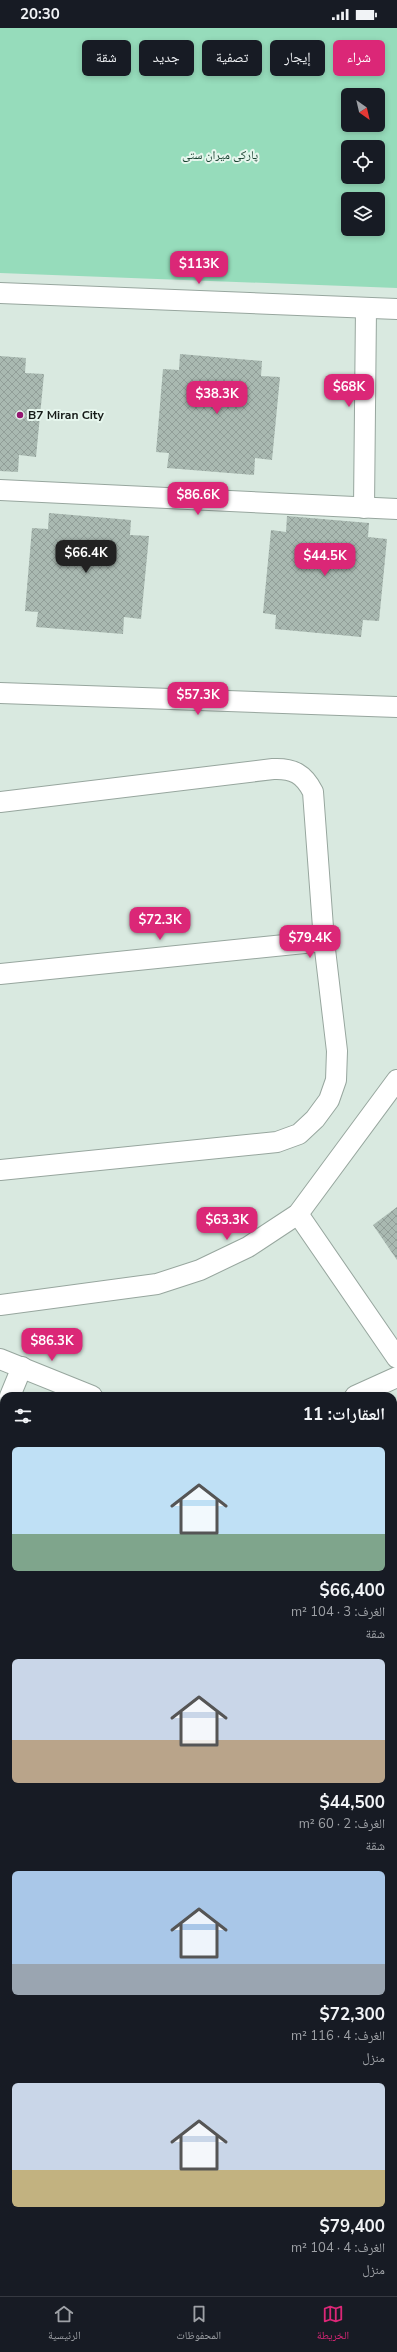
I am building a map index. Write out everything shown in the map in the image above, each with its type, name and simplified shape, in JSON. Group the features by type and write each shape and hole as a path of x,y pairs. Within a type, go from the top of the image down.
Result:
{"street":[{"path":"0,293 397,309"},
{"path":"364,508 366,308"},
{"path":"0,490 397,509"},
{"path":"0,693 397,707"},
{"path":"0,802 273,769 286,768 298,772 307,781 313,792 324,941 336,1052 336,1080 334,1090 322,1110 299,1134 277,1142 0,1170"},
{"path":"0,974 324,941"},
{"path":"0,1305 157,1284 220,1262 248,1247 298,1214 397,1080"},
{"path":"298,1214 397,1358"},
{"path":"0,1359 82,1392"},
{"path":"12,1392 22,1367"},
{"path":"364,1392 397,1377"}],"green space":[{"name":"پارکی میران ستی","path":"0,28 397,28 397,288 0,273"}],"building":[{"path":"180,354 262,361 261,376 280,377 272,460 255,458 254,475 167,468 169,453 156,452 163,369 179,370"},
{"name":"B7 Miran City","path":"0,356 26,358 25,373 44,374 36,457 19,455 18,472 0,471"},
{"path":"49,513 131,520 130,535 149,536 141,619 124,617 123,634 36,627 38,612 25,611 32,528 48,529"},
{"path":"287,516 369,523 368,537 387,539 379,621 363,620 361,637 275,629 276,615 263,613 271,530 286,532"},
{"path":"397,1207 397,1260 373,1225"}],"place":[{"name":"B7 Miran City","path":"20,415"}]}
